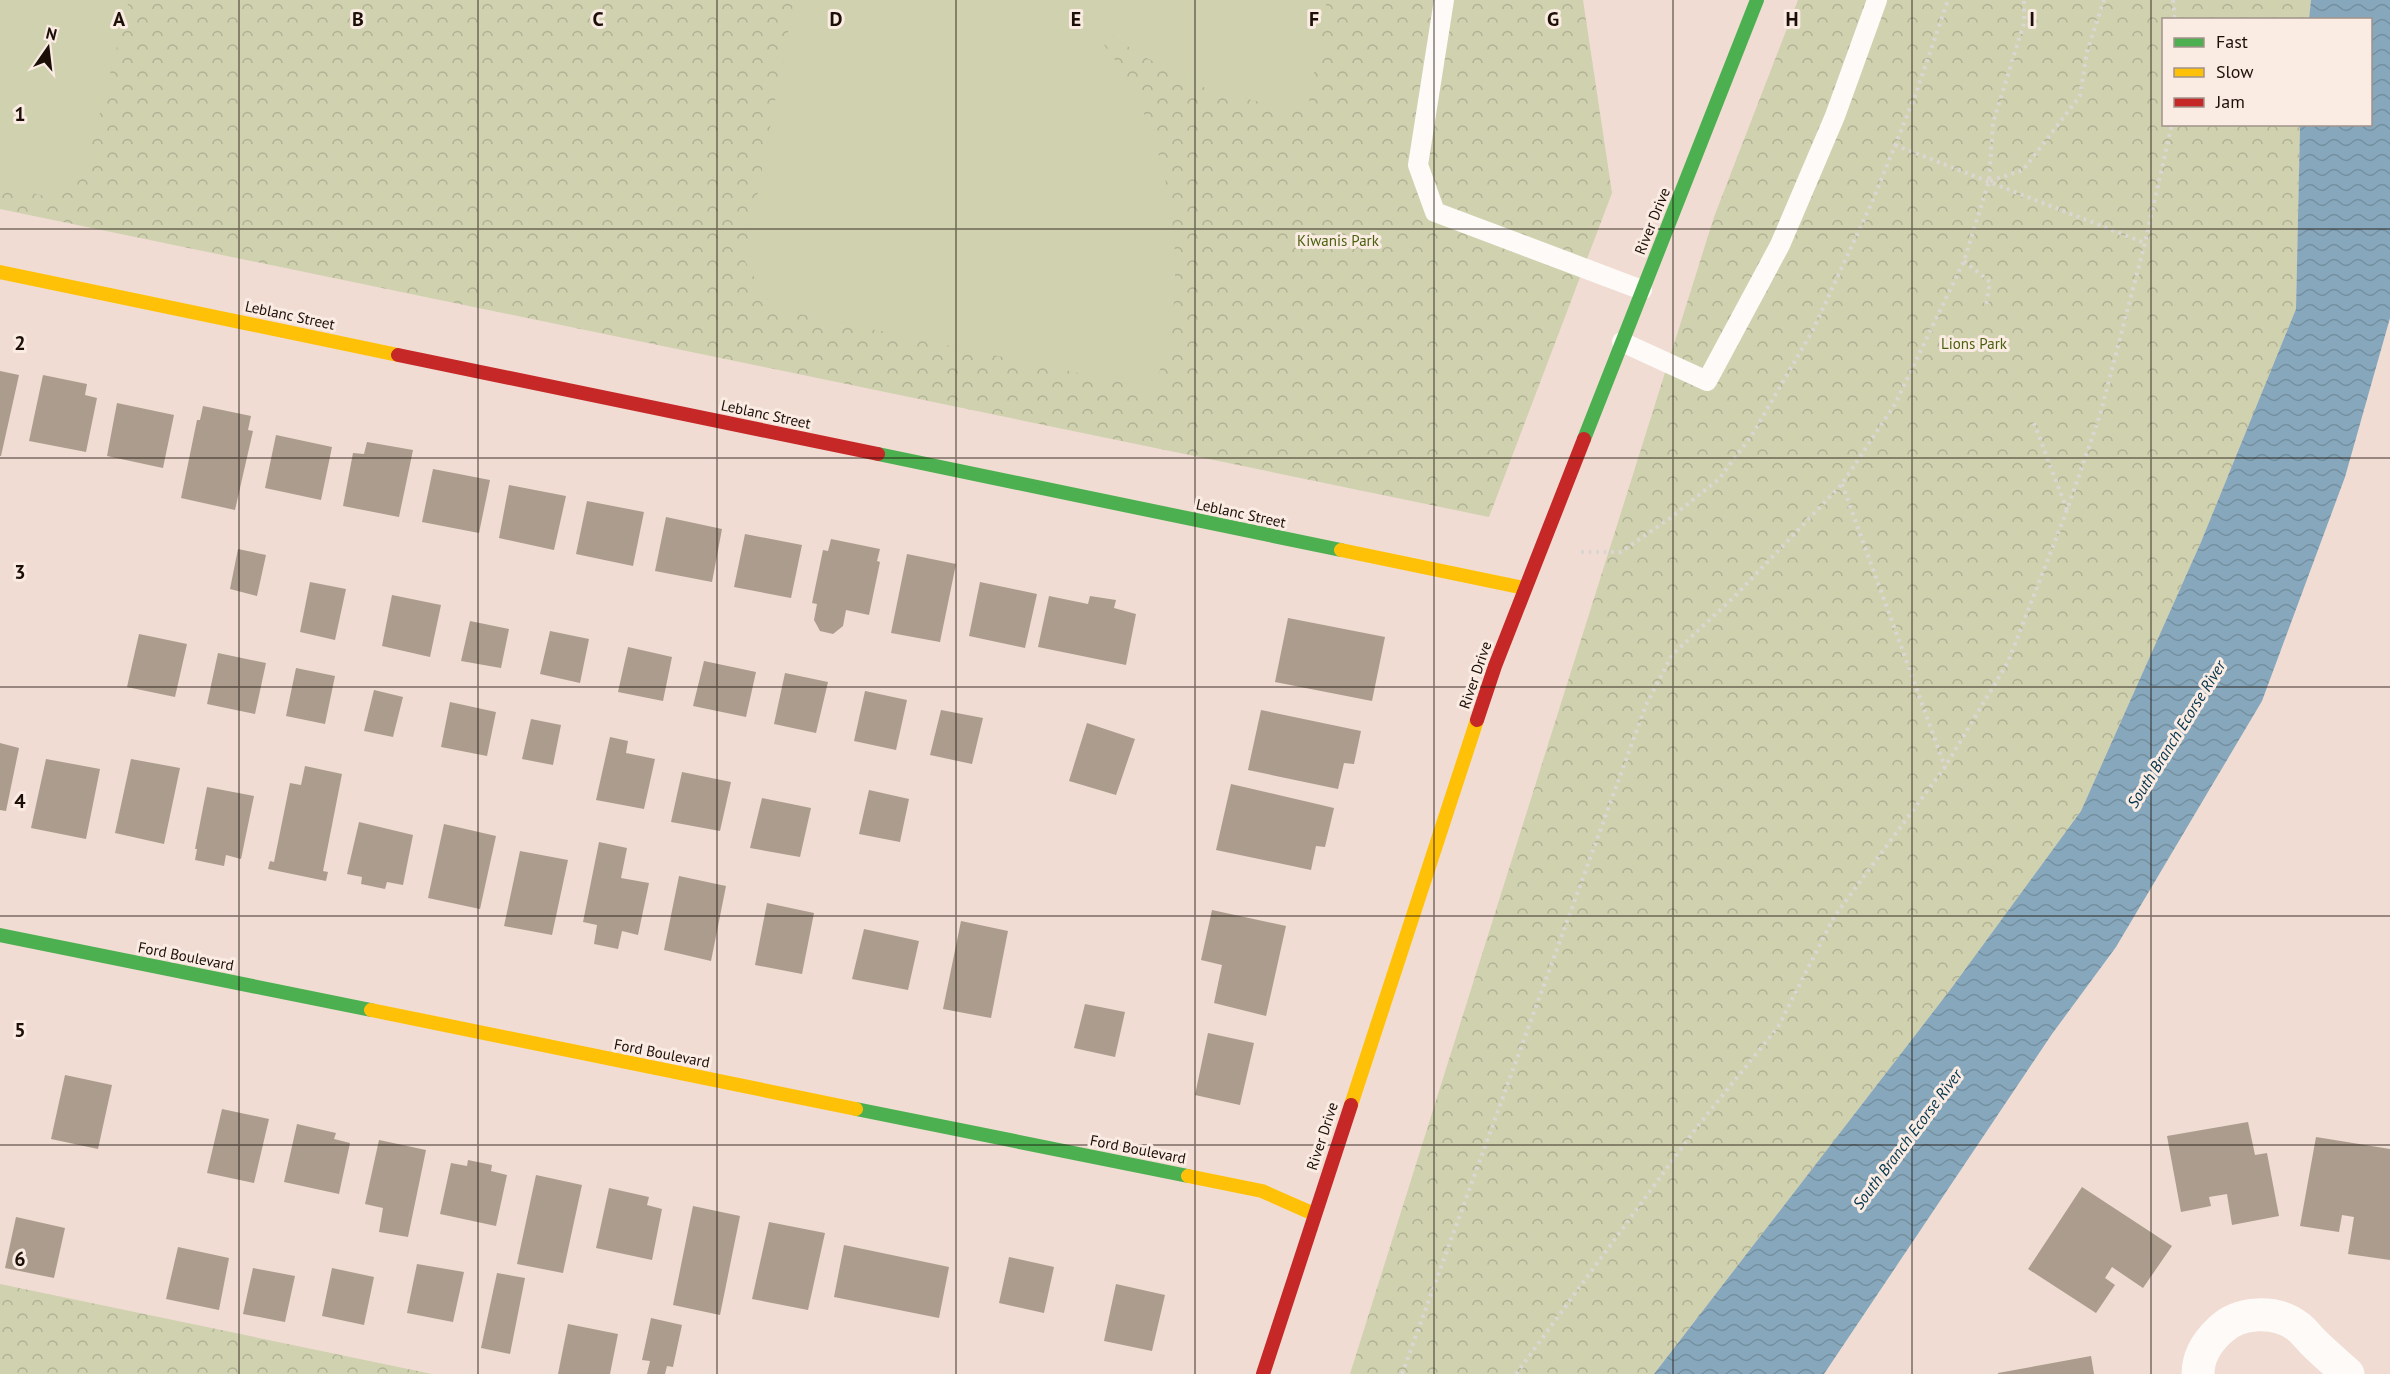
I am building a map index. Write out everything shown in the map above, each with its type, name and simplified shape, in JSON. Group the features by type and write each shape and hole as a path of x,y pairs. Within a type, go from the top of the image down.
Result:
{"street":[{"name":"River Drive","path":"1263,1374 1491,678 1524,588 1757,0"},
{"name":"Leblanc Street","path":"0,272 1524,588"},
{"name":"Ford Boulevard","path":"0,935 1262,1191 1314,1214"},
{"path":"2198,1374 2198,1365 2208,1341 2225,1325 2248,1315 2265,1315 2297,1325 2348,1374"}],"lane":[{"path":"1444,0 1418,165 1435,212 1642,290"},
{"path":"1622,342 1707,381 1780,245 1835,116 1877,0"}],"path":[{"path":"1544,539 1578,553 1621,552 1719,479 1752,435 1813,330 1873,200 1915,96 1947,0"},
{"path":"1402,1374 1646,705 1672,655 1734,597 1842,484 1895,404 1964,261 1989,181 1993,123 2024,23 2024,0"},
{"path":"1989,181 2023,170 2080,96 2087,52 2104,0"},
{"path":"2173,0 2175,18"},
{"path":"1516,1374 1696,1127 1778,1028 1834,917 1946,768 2008,662 2067,510 2100,415 2145,243 2172,126"},
{"path":"1895,145 2145,243"},
{"path":"1964,261 1990,282 1986,305"},
{"path":"2034,423 2067,510"},
{"path":"1842,484 1946,768"}],"green space":[{"name":"Kiwanis Park","path":"0,0 1583,0 1612,193 1489,517 0,209"},
{"path":"0,0 129,0 84,175 49,197 0,185"},
{"path":"794,0 1327,0 1307,113 1209,90 1139,54 1084,16 1123,72 1139,103 1152,135 1170,202 1174,237 1174,307 1168,347 1153,389 772,308 745,261"},
{"name":"Lions Park","path":"1798,0 2311,0 2309,18 2162,18 2162,126 2300,126 2296,309 2201,542 2081,811 1950,990 1654,1374 1350,1374 1714,217"},
{"path":"0,1284 432,1374 0,1374"}],"water":[{"name":"South Branch Ecorse River","path":"2311,0 2390,0 2390,318 2345,477 2262,701 2116,947 2052,1034 1824,1374 1654,1374 1950,990 2081,811 2201,542 2296,309 2300,126 2372,126 2372,18 2309,18"}],"building":[{"path":"0,371 19,375 1,456 0,456"},
{"path":"43,375 87,384 85,395 97,398 86,452 29,441"},
{"path":"117,403 174,415 163,468 107,456"},
{"path":"203,406 251,416 248,430 253,431 235,510 181,498 197,420 200,420"},
{"path":"276,435 332,447 321,500 265,488"},
{"path":"367,442 413,450 399,517 343,506 353,453 364,454"},
{"path":"433,469 490,480 479,533 422,522"},
{"path":"509,485 566,496 554,550 499,538"},
{"path":"587,501 644,512 633,566 576,554"},
{"path":"666,517 722,529 712,582 655,571"},
{"path":"745,534 802,545 791,598 734,587"},
{"path":"831,539 880,549 877,561 880,562 869,615 846,610 843,626 833,634 820,631 814,620 817,604 812,603 823,550 828,551"},
{"path":"238,549 266,555 257,596 230,589"},
{"path":"907,554 956,564 940,642 891,633"},
{"path":"310,582 346,589 335,640 300,632"},
{"path":"980,582 1037,594 1025,648 969,636"},
{"path":"392,595 441,605 430,657 382,646"},
{"path":"1049,596 1088,604 1090,596 1116,600 1114,608 1136,614 1126,665 1038,647"},
{"path":"1288,618 1385,637 1372,701 1275,682"},
{"path":"470,621 509,629 501,668 461,661"},
{"path":"550,631 589,639 580,683 540,674"},
{"path":"139,634 187,644 175,697 127,687"},
{"path":"628,647 672,657 663,701 618,692"},
{"path":"218,653 266,663 255,714 207,704"},
{"path":"704,661 756,672 746,717 693,706"},
{"path":"296,668 335,676 325,724 286,716"},
{"path":"785,673 828,682 816,733 774,724"},
{"path":"374,690 403,697 393,737 364,731"},
{"path":"865,691 907,700 896,750 854,741"},
{"path":"450,702 496,712 487,756 441,747"},
{"path":"941,710 983,718 972,764 930,755"},
{"path":"1261,710 1361,731 1354,764 1344,763 1338,789 1248,770"},
{"path":"531,719 561,725 553,765 522,759"},
{"path":"1087,723 1135,739 1116,795 1069,781"},
{"path":"610,737 628,741 626,753 655,759 644,809 596,800"},
{"path":"0,743 19,748 6,811 0,810"},
{"path":"46,759 100,769 86,839 31,828"},
{"path":"131,759 180,768 164,844 115,833"},
{"path":"305,766 342,774 323,871 328,872 326,881 268,869 270,861 274,862 290,783 301,785"},
{"path":"682,772 731,782 720,831 671,822"},
{"path":"1231,784 1334,808 1325,847 1316,846 1311,870 1216,850"},
{"path":"207,787 254,796 241,859 226,855 224,866 195,860"},
{"path":"869,790 909,799 900,842 859,834"},
{"path":"762,798 811,808 800,857 750,848"},
{"path":"359,822 413,835 403,885 387,882 385,889 361,884 362,877 347,874"},
{"path":"444,824 496,836 480,909 428,898"},
{"path":"599,842 627,848 621,878 649,883 638,935 622,931 618,949 594,944 597,925 583,922"},
{"path":"520,851 568,860 552,935 504,926"},
{"path":"679,876 726,886 711,961 664,950"},
{"path":"767,903 814,913 802,974 755,965"},
{"path":"1212,910 1286,926 1266,1016 1214,1003 1222,965 1201,960"},
{"path":"961,921 1008,931 991,1018 943,1009"},
{"path":"864,929 919,941 908,990 852,979"},
{"path":"1085,1004 1125,1012 1115,1057 1074,1048"},
{"path":"1208,1033 1254,1043 1240,1105 1195,1095"},
{"path":"65,1075 112,1085 98,1149 51,1139"},
{"path":"222,1109 269,1119 254,1183 207,1173"},
{"path":"2248,1122 2255,1155 2267,1153 2279,1216 2232,1225 2227,1194 2209,1197 2211,1206 2181,1212 2167,1136"},
{"path":"297,1124 336,1133 334,1139 350,1143 339,1194 284,1182"},
{"path":"2316,1137 2390,1149 2390,1260 2348,1254 2354,1217 2342,1215 2339,1232 2300,1226"},
{"path":"379,1140 426,1150 408,1237 379,1232 383,1208 365,1204"},
{"path":"468,1160 492,1165 491,1171 507,1175 496,1226 440,1214 451,1163 467,1166"},
{"path":"536,1175 582,1185 563,1273 517,1264"},
{"path":"2082,1187 2172,1246 2143,1288 2112,1267 2105,1278 2115,1285 2096,1313 2028,1269"},
{"path":"609,1188 649,1197 647,1205 662,1209 652,1260 596,1248"},
{"path":"693,1206 740,1216 720,1315 673,1305"},
{"path":"16,1217 65,1228 54,1278 5,1268"},
{"path":"769,1222 825,1233 808,1310 752,1299"},
{"path":"844,1245 949,1267 939,1318 834,1297"},
{"path":"178,1247 229,1258 219,1310 166,1299"},
{"path":"1009,1257 1054,1267 1044,1313 999,1303"},
{"path":"417,1264 464,1272 453,1322 407,1313"},
{"path":"253,1268 295,1276 285,1322 243,1314"},
{"path":"332,1268 374,1277 364,1325 322,1316"},
{"path":"497,1273 525,1278 510,1354 481,1348"},
{"path":"1116,1284 1165,1295 1152,1351 1104,1341"},
{"path":"651,1318 682,1325 673,1367 667,1366 665,1374 647,1374 650,1361 642,1360"},
{"path":"568,1324 618,1334 610,1374 558,1374"},
{"path":"2091,1356 2094,1374 1998,1374 1998,1373"}],"traffic: fast":[{"path":"1584,439 1757,0"},
{"path":"878,454 1341,550"},
{"path":"0,935 371,1010"},
{"path":"856,1109 1188,1176"}],"traffic: slow":[{"path":"0,272 398,355"},
{"path":"1341,550 1524,588"},
{"path":"1351,1105 1477,720"},
{"path":"371,1010 856,1109"},
{"path":"1188,1176 1262,1191 1314,1214"}],"traffic: jam":[{"path":"398,355 878,454"},
{"path":"1477,720 1495,666 1584,439"},
{"path":"1263,1374 1351,1105"}]}
